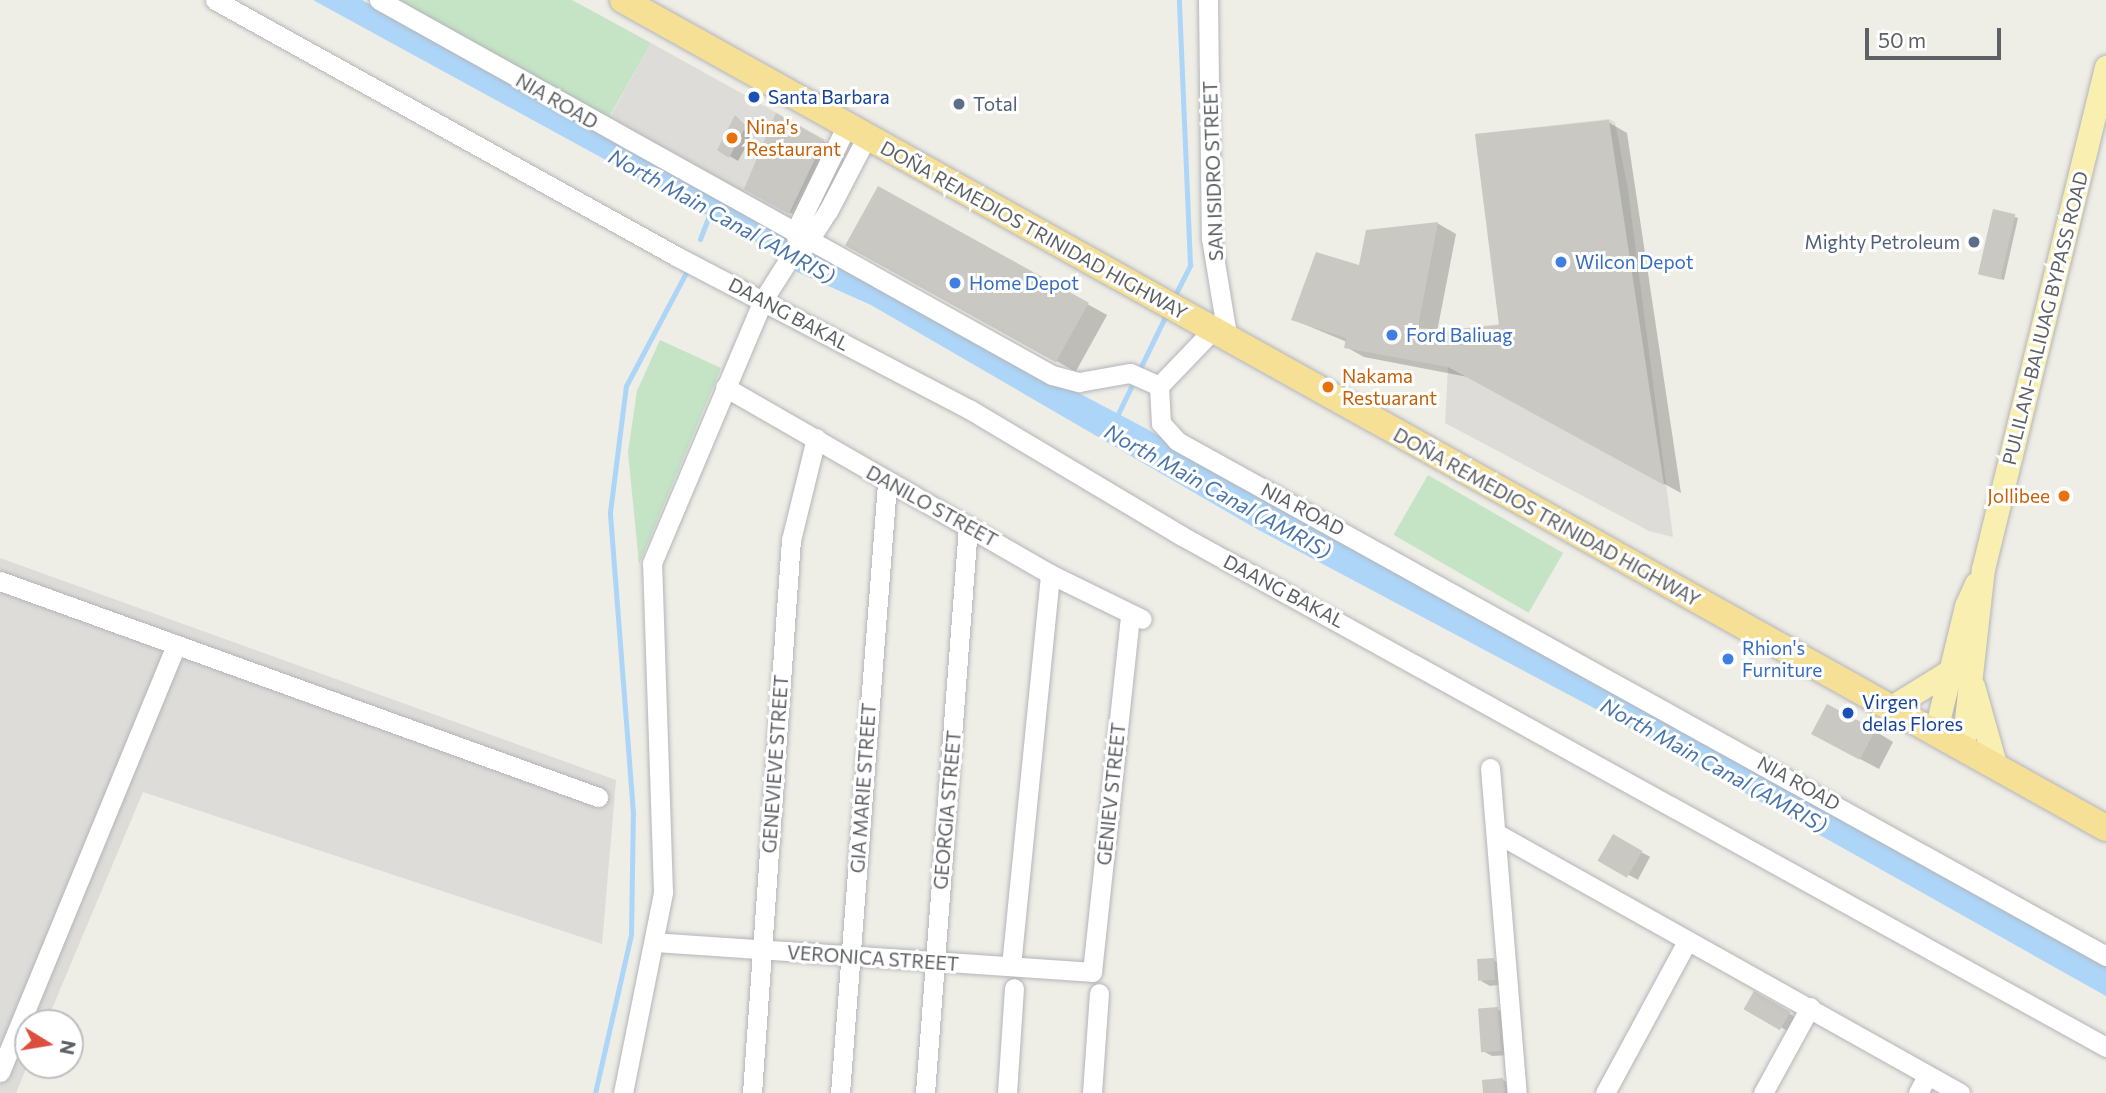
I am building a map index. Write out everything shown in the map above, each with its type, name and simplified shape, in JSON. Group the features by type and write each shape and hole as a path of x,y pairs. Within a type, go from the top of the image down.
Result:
{"highway":[{"name":"DOÑA REMEDIOS TRINIDAD HIGHWAY","path":"623,0 1212,331 1936,730 2106,828"}],"main road":[{"name":"PULILAN-BALIUAG BYPASS ROAD","path":"1963,746 1960,674 1966,606 1983,569 2106,67"},
{"name":"PULILAN-BALIUAG BYPASS ROAD","path":"1936,730 1960,674"},
{"path":"1893,706 1960,674 1995,764"}],"street":[{"name":"DAANG BAKAL","path":"215,0 763,300 969,409 1182,536 1361,632 2106,1046"},
{"name":"NIA ROAD","path":"379,0 798,244 1052,375 1079,382 1144,379 1161,423 1177,440 2106,956"},
{"name":"SAN ISIDRO STREET","path":"1208,0 1212,331"},
{"path":"623,1093 663,892 652,563 763,300 798,244 857,130"},
{"path":"1144,379 1212,331"},
{"name":"DANILO STREET","path":"725,387 816,438 887,483 1050,574 1137,618"},
{"name":"GENEVIEVE STREET","path":"752,1093 791,540 816,438"},
{"name":"GIA MARIE STREET","path":"840,1093 887,483"},
{"name":"GEORGIA STREET","path":"925,1093 968,526"},
{"path":"1011,966 1050,574"},
{"path":"0,581 598,797"},
{"name":"GENIEV STREET","path":"1092,972 1137,618"},
{"path":"0,1072 176,645"},
{"path":"1490,768 1517,1093"},
{"path":"1496,833 1686,943 1810,1007 1923,1084 1961,1093"},
{"name":"VERONICA STREET","path":"654,942 1092,972"},
{"path":"1605,1093 1686,943"},
{"path":"1007,1093 1014,988"},
{"path":"1092,1093 1099,993"},
{"path":"1763,1093 1810,1007"}],"shaded area":[{"path":"651,43 830,142 788,218 609,119"},
{"name":"Wilcon Depot","path":"1609,119 1615,122 1628,190 1673,537 1649,531 1445,423 1450,330 1499,324 1475,134"},
{"path":"0,558 616,780 602,944 143,792 52,1009 14,1009 14,1079 22,1079 16,1093 0,1093"}],"green space":[{"path":"393,0 572,0 651,43 608,119"},
{"path":"660,340 721,368 639,564 628,452 637,391"},
{"path":"1428,475 1563,553 1529,613 1394,535"}],"water":[{"name":"North Main Canal (AMRIS)","path":"313,0 362,0 834,264 1145,428 2106,964 2106,996 1592,707 1255,528 871,305 797,272 774,252"}],"building":[{"path":"776,113 824,140 789,214 744,189"},
{"name":"Nina's Restaurant","path":"735,115 746,126 729,158 717,150"},
{"name":"Wilcon Depot","path":"1609,120 1664,485 1448,367 1344,348 1346,338 1291,320 1316,252 1359,265 1366,230 1438,222 1418,327 1441,331 1499,325 1475,134"},
{"path":"878,186 1089,303 1056,362 845,245"},
{"path":"1993,209 2015,214 2000,279 1978,274"},
{"path":"1827,704 1876,730 1860,760 1811,734"},
{"path":"1613,834 1642,851 1627,878 1598,861"},
{"path":"1494,958 1495,980 1478,981 1477,959"},
{"path":"1754,991 1790,1012 1780,1030 1744,1009"},
{"path":"1498,1007 1501,1051 1481,1052 1478,1008"},
{"path":"1503,1078 1505,1093 1483,1093 1482,1080"}],"waterway":[{"path":"1174,297 1190,265 1179,0"},
{"path":"700,239 710,213"},
{"path":"595,1093 631,934 633,813 610,512 626,386 689,267"},
{"path":"1115,420 1167,313"}],"place":[{"name":"Santa Barbara","path":"754,97"},
{"name":"Total","path":"959,104"},
{"name":"Nina's Restaurant","path":"732,138"},
{"name":"Mighty Petroleum","path":"1974,242"},
{"name":"Wilcon Depot","path":"1561,262"},
{"name":"Home Depot","path":"955,283"},
{"name":"Ford Baliuag","path":"1392,335"},
{"name":"Nakama Restuarant","path":"1328,387"},
{"name":"Jollibee","path":"2064,496"},
{"name":"Rhion's Furniture","path":"1728,659"},
{"name":"Virgen delas Flores","path":"1848,713"}]}
